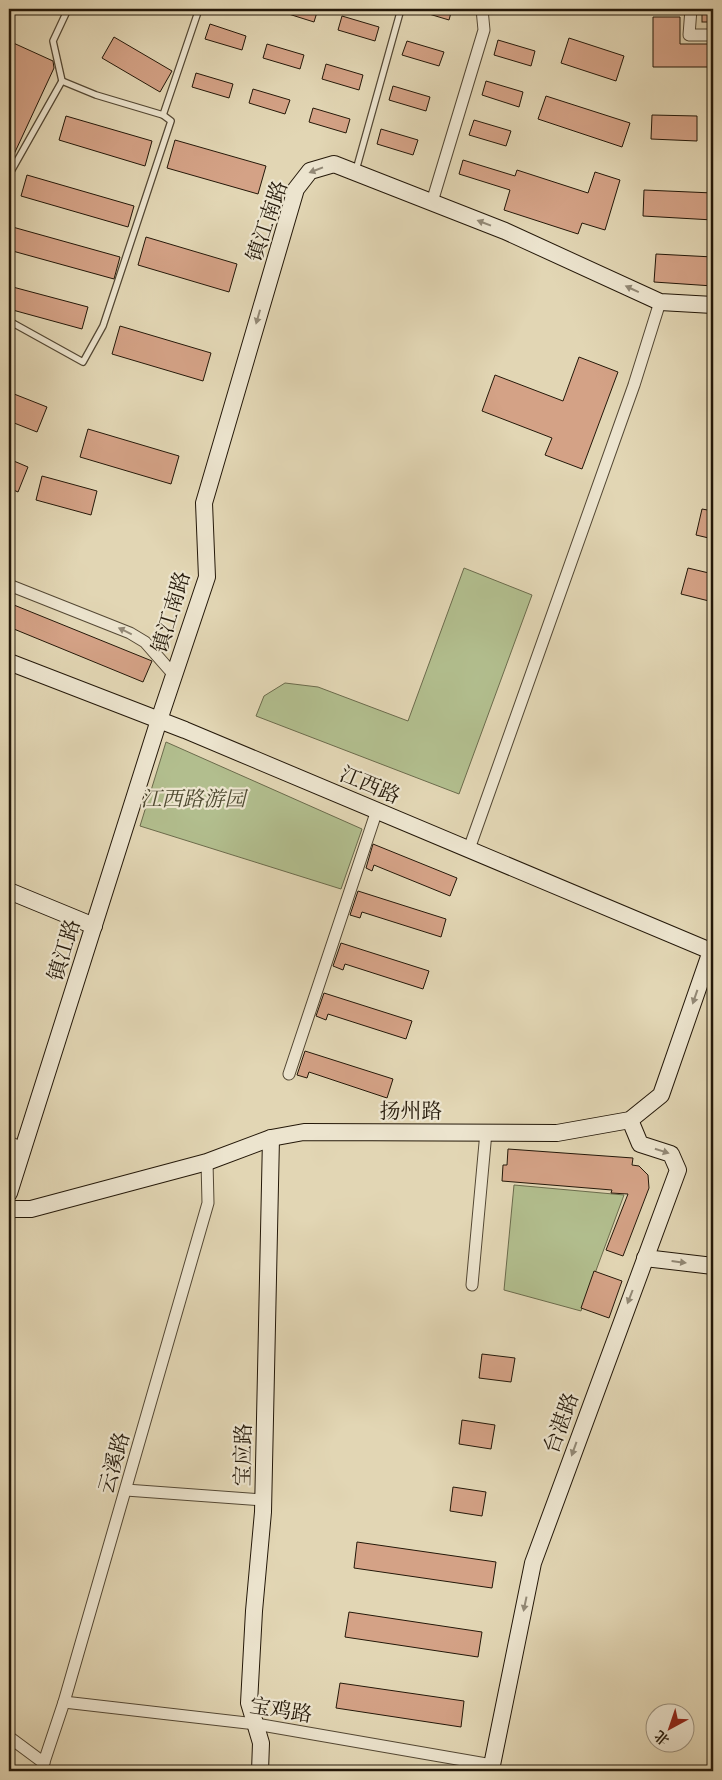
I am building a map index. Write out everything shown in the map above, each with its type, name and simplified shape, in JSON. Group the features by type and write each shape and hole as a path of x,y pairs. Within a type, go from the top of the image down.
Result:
{"street":[{"path":"432,202 484,30 482,9"},
{"path":"690,9 689,35 713,35"},
{"name":"镇江南路","path":"159,720 207,577 204,503 296,189 310,171 334,164 505,231 660,302 713,305"},
{"path":"469,849 634,385 660,302"},
{"name":"镇江南路","path":"9,585 130,633 145,642 174,675"},
{"name":"江西路","path":"9,662 159,720 712,952"},
{"name":"镇江路","path":"9,1193 159,720"},
{"path":"289,1074 377,810"},
{"path":"9,891 94,926"},
{"name":"扬州路","path":"9,1209 31,1208 207,1162 271,1138 304,1132 558,1133 630,1120 661,1095 712,952"},
{"name":"台湛路","path":"492,1768 533,1563 678,1170 671,1154 640,1144 630,1120"},
{"path":"472,1285 486,1132"},
{"name":"宝应路","path":"260,1771 261,1743 250,1704 254,1611 263,1500 271,1138"},
{"path":"9,1142 24,1150"},
{"name":"云溪路","path":"42,1767 64,1702 208,1203 207,1162"},
{"path":"645,1258 713,1266"},
{"path":"126,1490 263,1500"},
{"name":"宝鸡路","path":"64,1702 256,1724 492,1768"},
{"path":"9,1737 42,1767"}],"lane":[{"path":"9,175 62,81 53,41 68,9"},
{"path":"164,116 199,9"},
{"path":"356,172 402,9"},
{"path":"9,322 83,362 103,326 171,121 164,116 96,95 62,81"}],"green space":[{"path":"464,568 532,595 459,794 256,716 264,696 285,683 318,687 408,721"},
{"name":"江西路游园","path":"166,742 362,829 341,889 140,826"},
{"path":"514,1185 624,1195 581,1311 504,1290"}],"building":[{"path":"280,9 318,9 314,22 279,11"},
{"path":"419,9 452,9 449,20 419,11"},
{"path":"702,9 713,9 713,22 702,22"},
{"path":"342,16 379,27 375,41 338,30"},
{"path":"653,17 680,17 680,44 713,44 713,67 653,67"},
{"path":"210,24 246,36 242,50 205,39"},
{"path":"114,37 172,71 160,92 102,58"},
{"path":"569,38 624,56 616,81 561,63"},
{"path":"498,40 535,51 531,66 494,55"},
{"path":"9,41 53,61 54,68 9,165 9,90 13,81 9,79"},
{"path":"407,41 444,52 439,66 402,55"},
{"path":"267,44 304,55 300,69 263,58"},
{"path":"326,64 363,75 359,90 322,79"},
{"path":"196,73 233,84 229,98 192,87"},
{"path":"486,81 523,92 519,107 482,95"},
{"path":"393,86 430,97 426,111 389,100"},
{"path":"253,89 290,100 285,114 249,103"},
{"path":"546,96 630,123 622,147 538,119"},
{"path":"313,108 350,119 346,133 309,122"},
{"path":"652,115 697,116 697,141 651,139"},
{"path":"66,116 152,141 145,166 59,140"},
{"path":"474,120 511,131 506,146 469,135"},
{"path":"381,129 418,140 413,155 377,144"},
{"path":"175,140 266,166 258,194 167,168"},
{"path":"463,160 515,176 517,170 588,193 595,172 620,180 605,230 582,223 578,234 504,210 510,190 459,174"},
{"path":"27,175 134,206 128,227 21,196"},
{"path":"644,190 713,193 713,220 643,216"},
{"path":"9,226 120,257 114,279 9,250"},
{"path":"146,237 237,264 229,292 138,265"},
{"path":"656,254 713,257 713,286 654,282"},
{"path":"9,286 88,307 82,329 9,309"},
{"path":"120,326 211,353 203,381 112,354"},
{"path":"579,357 618,372 582,469 545,455 552,438 482,411 495,375 563,401"},
{"path":"9,392 47,407 37,432 9,421"},
{"path":"88,429 179,456 171,484 80,457"},
{"path":"9,459 28,467 18,492 9,488"},
{"path":"42,476 97,491 91,515 36,500"},
{"path":"702,509 713,511 713,539 696,535"},
{"path":"688,568 713,574 713,602 681,594"},
{"path":"9,603 152,661 143,682 9,627"},
{"path":"373,844 457,878 450,896 374,865 372,871 366,868"},
{"path":"358,891 446,919 441,937 362,912 360,918 350,915"},
{"path":"341,943 429,971 423,989 345,964 343,970 333,966"},
{"path":"324,993 412,1021 406,1039 328,1014 326,1020 316,1016"},
{"path":"305,1051 393,1079 387,1098 309,1072 307,1078 297,1075"},
{"path":"508,1149 633,1158 632,1165 639,1166 648,1175 649,1188 623,1256 606,1250 628,1194 611,1193 612,1190 502,1181 503,1165 507,1165"},
{"path":"594,1271 622,1281 609,1318 581,1308"},
{"path":"482,1354 515,1358 511,1382 479,1378"},
{"path":"462,1420 495,1425 491,1449 459,1444"},
{"path":"453,1487 486,1492 482,1516 450,1511"},
{"path":"357,1542 496,1562 492,1588 354,1568"},
{"path":"349,1612 482,1632 478,1657 345,1637"},
{"path":"340,1683 464,1701 461,1727 336,1708"}]}
